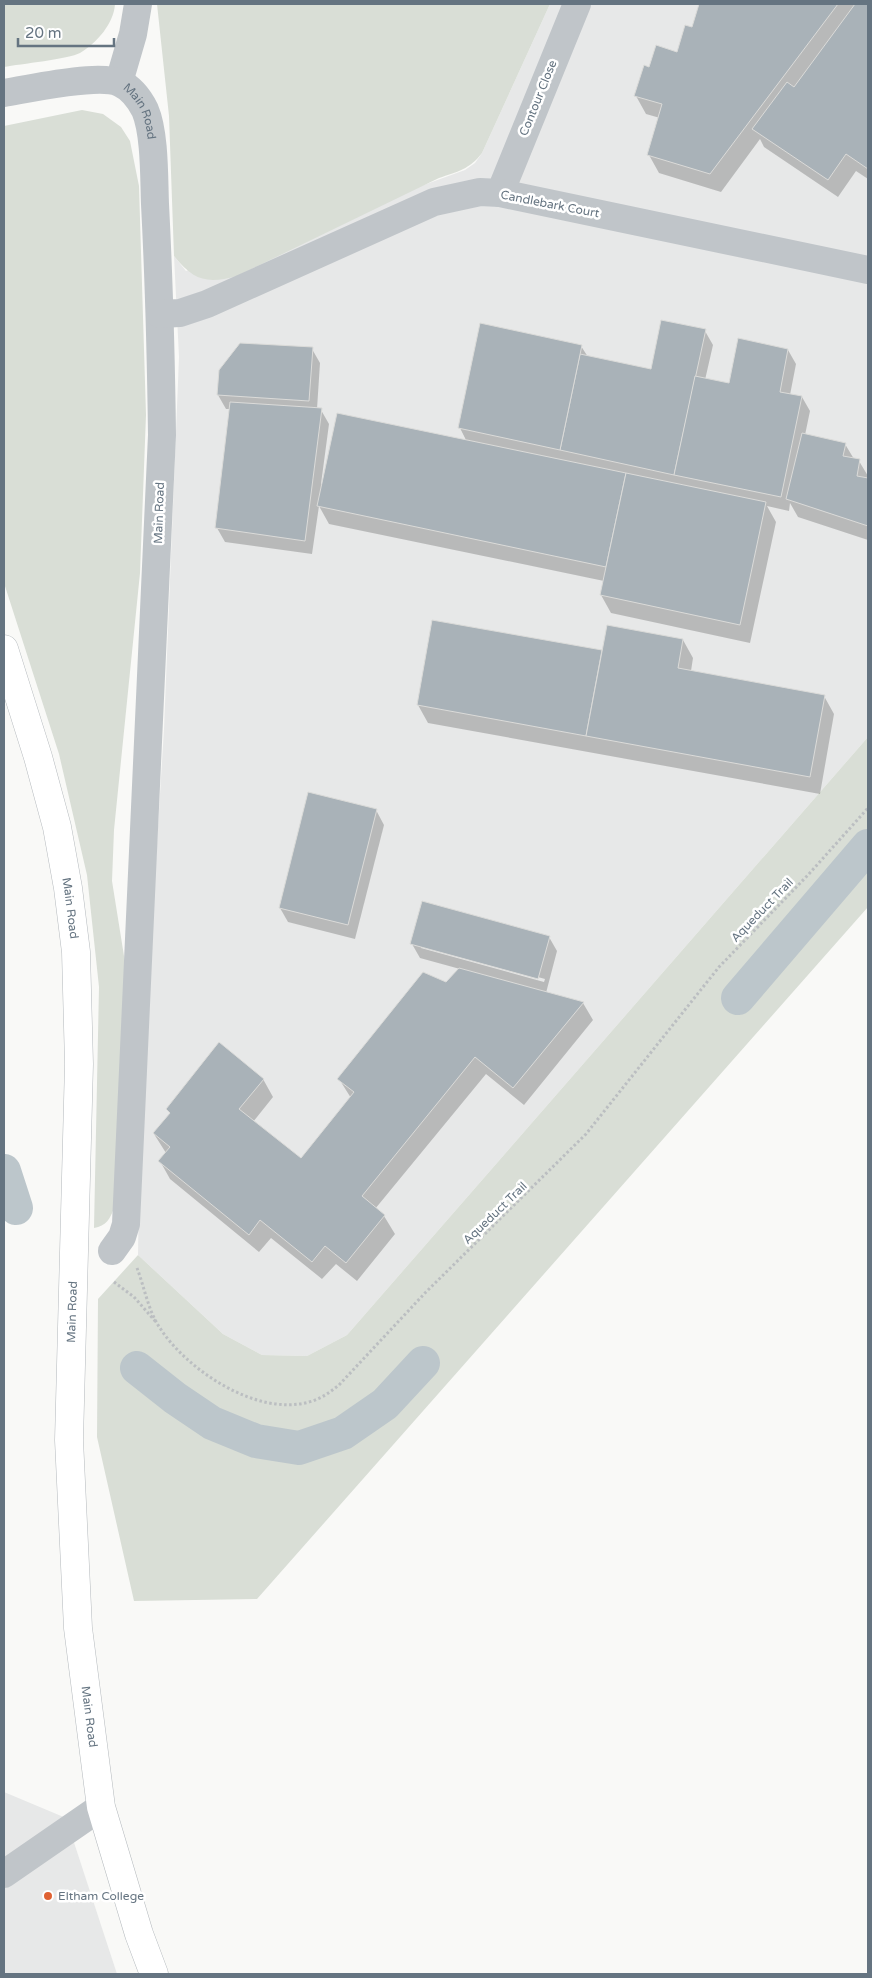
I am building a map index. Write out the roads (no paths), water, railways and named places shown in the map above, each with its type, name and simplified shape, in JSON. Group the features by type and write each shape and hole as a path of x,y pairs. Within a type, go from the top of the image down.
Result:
{"main road":[{"name":"Main Road","path":"4,649 38,757 57,827 68,888 76,952 79,1064 69,1440 78,1628 101,1807 139,1934 154,1974"}],"street":[{"name":"Main Road","path":"119,82 133,34 138,4"},
{"name":"Contour Close","path":"500,193 577,4"},
{"name":"Main Road","path":"4,93 74,82 98,80 119,82 135,95 146,111 154,165 160,314 162,435 126,1224 122,1237 112,1251"},
{"name":"Candlebark Court","path":"160,314 180,313 208,304 434,202 480,192 500,193 868,270"},
{"path":"4,1874 101,1807"}],"waterway":[{"path":"738,998 868,846"},
{"path":"4,1171 16,1208"},
{"path":"137,1368 175,1398 212,1423 256,1441 299,1448 343,1433 385,1404 423,1363"}],"place":[{"name":"Eltham College","path":"48,1896"}]}
